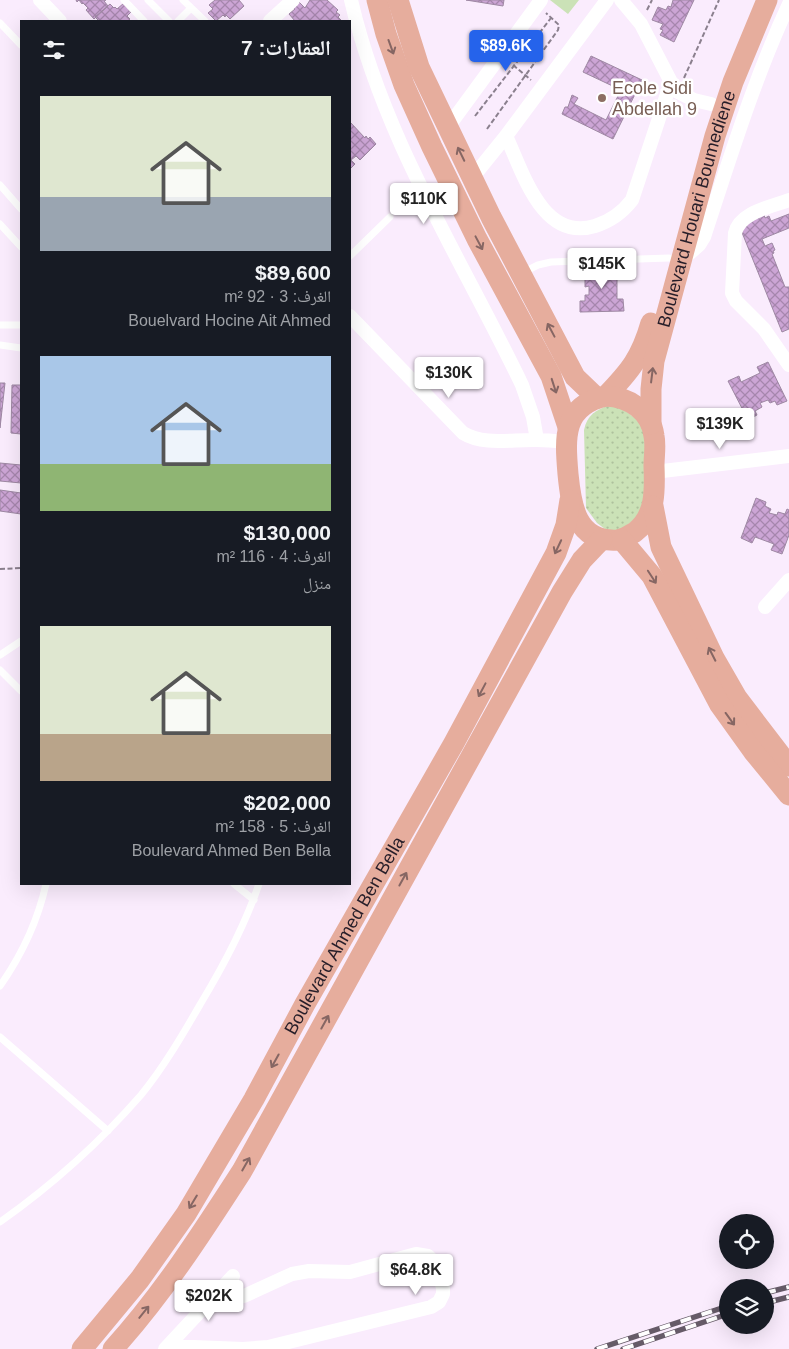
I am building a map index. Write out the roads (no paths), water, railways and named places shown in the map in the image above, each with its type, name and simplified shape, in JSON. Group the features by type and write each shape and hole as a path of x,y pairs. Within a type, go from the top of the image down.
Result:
{"main road":[{"path":"377,0 386,34 412,103 477,239 551,376 566,434 570,500 580,523 593,535 612,539 644,566 655,581 720,705 753,751 789,795"},
{"path":"398,0 419,67 472,178 576,377 602,397 626,400 637,405 651,424 654,435 652,506 661,547 714,658 737,698 789,766"},
{"name":"Boulevard Houari Boumediene","path":"651,424 653,368 711,104 754,0"},
{"name":"Boulevard Houari Boumediene","path":"602,397 627,374 641,352 676,259 733,82 767,0"},
{"path":"566,434 576,414 586,404 602,397"},
{"name":"Boulevard Ahmed Ben Bella","path":"82,1349 140,1280 186,1214 254,1099 305,1004 454,743 556,553 566,525 570,500"},
{"path":"612,539 639,528 647,519 652,506"},
{"name":"Boulevard Ahmed Ben Bella","path":"112,1349 164,1286 207,1226 242,1171 562,592 582,560 612,539"}],"street":[{"path":"40,0 59,20"},
{"path":"271,20 293,0"},
{"path":"351,0 358,29 384,106 415,176 522,385 533,417 537,440"},
{"path":"472,178 506,136 607,0"},
{"path":"621,0 641,24 674,87 694,100 711,104"},
{"path":"448,127 539,2"},
{"path":"676,259 699,245 704,237 751,93 789,4"},
{"path":"506,136 534,197 543,211 556,221 572,228 588,228 607,222 623,212 632,200 674,87"},
{"path":"789,200 748,216 738,225 735,234 731,289 736,301 764,329 789,365"},
{"path":"351,317 463,433 471,438 483,440 537,440 566,434"},
{"path":"654,472 789,456"},
{"path":"765,608 789,580"},
{"path":"166,1348 250,1349 268,1347 431,1307 441,1299 443,1288 436,1264 428,1256 416,1254 350,1272 309,1271 292,1274 244,1296 219,1292"},
{"path":"166,1348 233,1276"}],"lane":[{"path":"124,0 143,20"},
{"path":"148,0 168,20"},
{"path":"183,0 204,20"},
{"path":"179,20 191,8"},
{"path":"0,22 20,44"},
{"path":"0,185 20,208"},
{"path":"351,255 390,217"},
{"path":"0,224 20,246"},
{"path":"521,274 538,265 551,262 676,259"},
{"path":"0,325 20,325"},
{"path":"0,345 20,348"},
{"path":"0,655 20,642"},
{"path":"0,670 20,690"},
{"path":"0,986 13,966 31,928 46,885"},
{"path":"235,885 254,900"},
{"path":"0,1222 37,1195 108,1131 142,1094 173,1050 220,972 254,900 259,885"},
{"path":"0,1037 108,1131"}],"railway":[{"path":"774,1291 789,1287"},
{"path":"774,1301 789,1297"},
{"path":"597,1349 719,1309"},
{"path":"623,1349 719,1317"}],"place":[{"name":"Ecole Sidi Abdellah 9","path":"602,98"}]}
